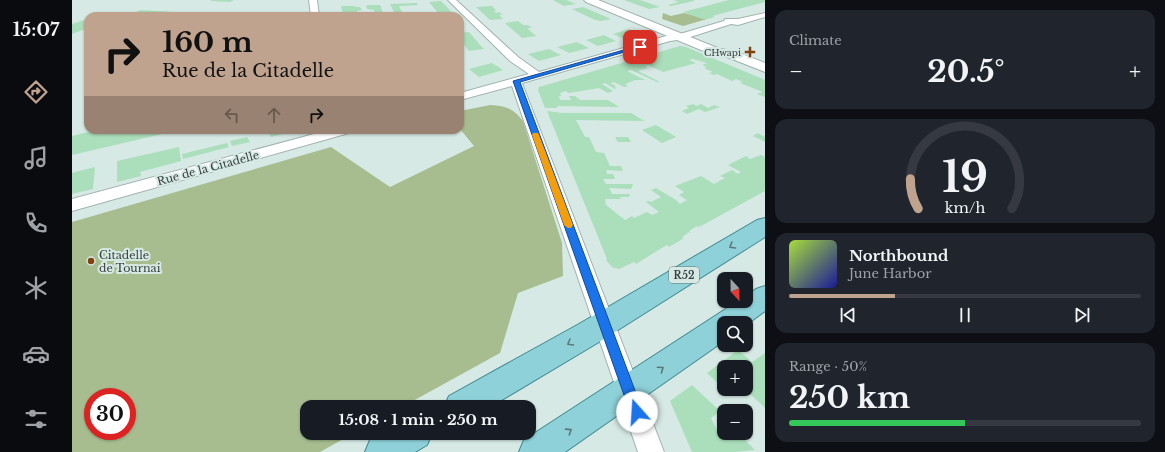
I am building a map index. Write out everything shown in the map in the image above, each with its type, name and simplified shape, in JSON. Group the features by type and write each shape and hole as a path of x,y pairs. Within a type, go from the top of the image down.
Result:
{"main road":[{"name":"R52","path":"472,400 765,226"},
{"path":"737,316 765,297"},
{"path":"536,452 629,391 717,330"},
{"path":"382,452 403,440"}],"street":[{"path":"313,0 314,12"},
{"path":"452,0 514,59 538,76"},
{"path":"589,0 717,52 730,54 765,68"},
{"path":"728,21 726,18 765,8"},
{"path":"464,96 669,38 681,37 727,23 728,21 738,22 765,15"},
{"path":"717,52 720,57 765,76"},
{"path":"516,81 651,452"},
{"name":"Rue de la Citadelle","path":"72,205 321,134"}],"green space":[{"path":"663,13 671,16 684,13 707,19 683,26 662,19"},
{"path":"490,105 500,106 509,108 523,121 562,243 563,276 518,293 500,353 415,400 300,400 300,440 341,440 320,452 72,452 72,222 331,147 390,187 474,146 464,134 464,110"}],"building":[{"path":"234,0 230,2 210,1"},
{"path":"553,0 566,0 576,4 564,6"},
{"path":"624,0 640,0 660,7 649,9"},
{"path":"673,0 694,1 671,6 668,5 679,2"},
{"path":"729,0 765,0 765,2 712,16 715,17 707,19 702,19 683,12"},
{"path":"441,1 451,12 437,12 429,2"},
{"path":"417,3 418,5 399,6 402,12 394,12 390,4"},
{"path":"380,5 383,12 374,12 374,10 367,9 366,6"},
{"path":"341,6 355,6 360,7 362,10 357,12 342,12"},
{"path":"492,6 496,13 499,12 503,15 499,15 503,19 490,20 476,7"},
{"path":"583,7 611,19 601,21 595,20 572,9"},
{"path":"140,10 177,12 136,12"},
{"path":"84,20 84,30 72,34 72,24"},
{"path":"518,21 523,25 528,25 532,28 527,28 536,36 522,38 505,23"},
{"path":"629,29 641,34 624,39 613,34"},
{"path":"469,32 484,49 469,51 464,45 464,33"},
{"path":"604,35 616,41 598,46 586,40"},
{"path":"577,42 589,48 569,53 557,47"},
{"path":"680,46 686,47 765,80 765,97 757,94 763,92 740,83 743,82 736,79 732,81 717,74 714,75 709,73 713,72 704,68 707,67 702,65 707,63 693,59 689,60 696,63 663,72 648,65 645,66 648,68 638,71 660,82 631,70 627,71 645,80 635,80 625,84 628,86 624,87 614,82 610,83 616,86 614,87 617,88 615,89 605,83 602,84 613,91 608,93 599,88 569,93 565,91 560,93 561,96 559,96 560,100 571,100 569,96 575,96 580,100 608,100 619,107 558,106 556,108 545,108 538,90 539,87"},
{"path":"549,49 561,55 539,61 528,54"},
{"path":"492,63 503,70 479,77 469,69"},
{"path":"693,104 697,106 701,104 708,108 714,105 720,107 705,112 699,109 687,114 682,111 689,108 686,106"},
{"path":"547,111 562,113 631,113 644,121 576,120 585,137 589,137 596,152 604,153 610,166 621,166 623,171 606,170 607,174 613,174 615,179 603,179 606,184 633,184 631,189 609,188 612,194 630,194 629,197 620,197 621,199 605,199 606,205 625,220 632,216 634,218 647,212 652,215 659,212 646,202 651,202 661,197 651,190 656,188 680,204 687,200 679,195 684,192 675,186 701,176 714,184 725,178 720,176 732,170 738,174 741,172 728,165 746,156 750,159 761,155 765,157 765,191 701,226 699,225 700,228 697,226 689,231 691,233 687,232 688,233 682,237 684,238 669,247 667,245 636,264 634,262 619,269 612,267 606,260 607,259"},
{"path":"656,125 676,137 662,143 642,130"},
{"path":"84,133 162,134 72,155 72,136"},
{"path":"758,133 765,137 765,142 753,136"},
{"path":"269,134 284,134 271,137"},
{"path":"247,137 250,142 232,146 230,141"},
{"path":"615,137 628,137 631,142 618,142"},
{"path":"227,143 229,147 183,159 182,154"},
{"path":"179,147 181,161 140,172 141,176 117,182 117,161"},
{"path":"95,167 93,189 72,194 72,173"},
{"path":"735,352 740,352 750,360 725,360"},
{"path":"765,353 765,408 752,396 753,361"},
{"path":"717,366 717,383 707,373"},
{"path":"692,385 717,408 717,413 711,418 717,430 717,440 745,440 755,450 735,452 692,452 670,401"}],"slow traffic":[{"path":"536,135 568,225"}],"place":[{"name":"CHwapi","path":"750,52"},
{"name":"Citadelle de Tournai","path":"91,261"}],"route":[{"path":"637,412 516,81 640,47"}]}
